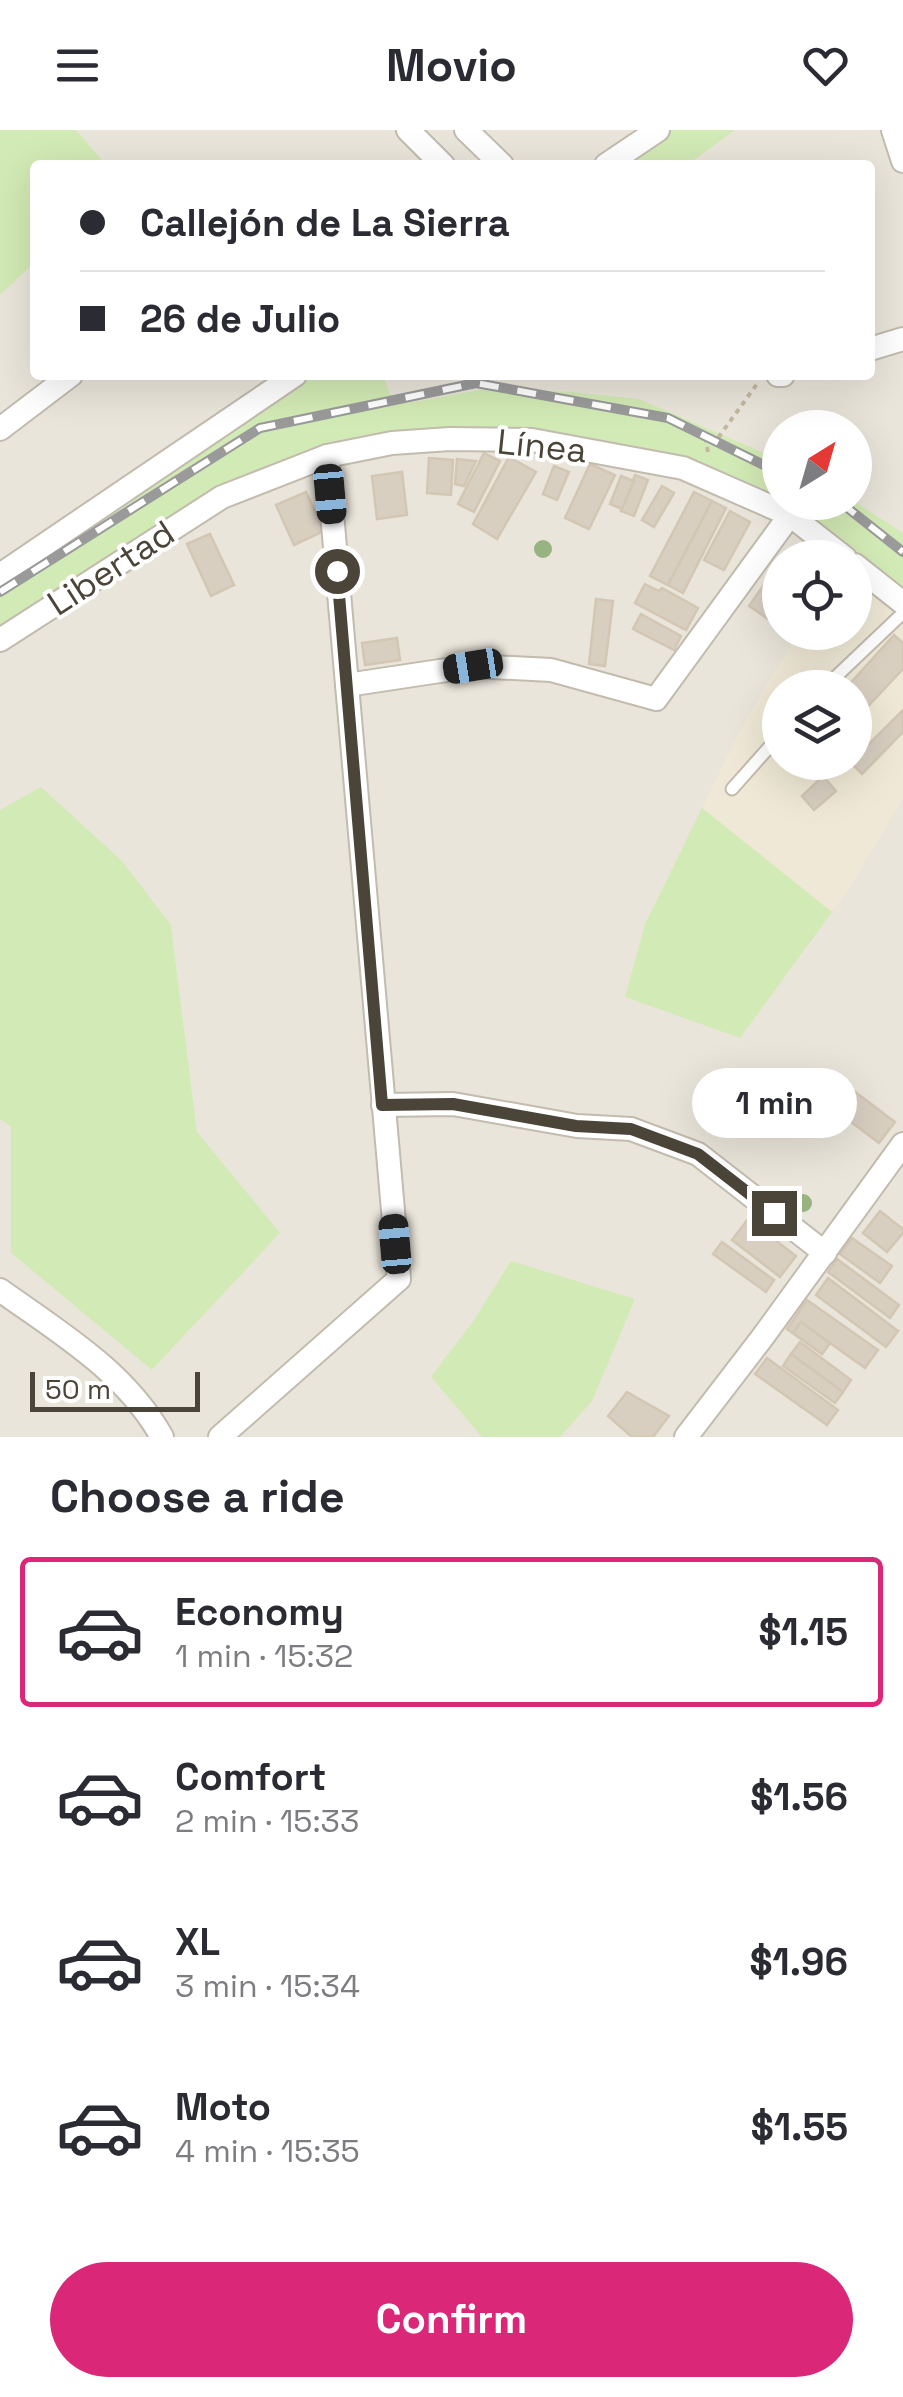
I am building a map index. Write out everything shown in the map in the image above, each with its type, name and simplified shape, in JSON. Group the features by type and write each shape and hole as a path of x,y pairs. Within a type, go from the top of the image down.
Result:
{"street":[{"path":"408,130 437,160"},
{"path":"466,130 497,160"},
{"path":"613,160 658,130"},
{"path":"894,130 903,161"},
{"path":"875,347 903,339"},
{"path":"0,428 64,380"},
{"path":"0,575 289,380"},
{"name":"Línea","path":"222,497 326,456 392,443 450,439 532,440 683,468 762,503"},
{"path":"220,1437 398,1279 326,456"},
{"name":"Libertad","path":"0,640 222,497"},
{"path":"347,685 473,666 551,670 656,700 786,520"},
{"name":"Línea","path":"796,520 822,540"},
{"path":"872,578 903,603"},
{"path":"382,1105 453,1104 576,1126 631,1129 698,1154 825,1253"},
{"path":"686,1437 903,1144"},
{"path":"0,1290 104,1365 150,1416 162,1437"}],"lane":[{"path":"843,670 903,613"},
{"path":"732,789 762,755"}],"path":[{"path":"714,482 706,436 718,438 759,380"}],"shaded area":[{"path":"0,130 903,130 903,1437 0,1437 0,1119 11,1127 11,1253 153,1369 279,1233 197,1133 171,925 0,810"},
{"path":"872,578 903,603 903,799 850,887 740,1038 625,997 645,924 762,693 762,780 872,780 872,670 776,670 788,650 872,650"}],"green space":[{"path":"0,130 76,130 102,160 30,160 30,267 0,295"},
{"path":"658,130 735,130 694,160 614,160"},
{"path":"288,380 386,380 390,394 413,402 492,388 639,399 762,452 762,513 683,468 569,446 392,443 274,475 0,640 0,575"},
{"path":"872,513 903,533 903,603 872,579 872,540 809,540 774,520 872,520"},
{"path":"41,787 122,861 171,925 197,1132 280,1233 152,1370 11,1253 11,1127 0,1119 0,810"},
{"path":"702,808 832,912 740,1038 625,997 645,924"},
{"path":"511,1261 635,1299 592,1401 560,1437 482,1437 431,1377 474,1320"}],"building":[{"path":"484,453 500,461 474,512 458,504"},
{"path":"509,457 536,472 497,539 473,524"},
{"path":"429,458 453,460 451,495 427,493"},
{"path":"457,459 476,461 464,486 455,484"},
{"path":"590,464 615,475 589,529 565,518"},
{"path":"554,466 569,472 557,500 543,494"},
{"path":"402,472 407,515 377,519 372,476"},
{"path":"635,475 648,480 634,516 621,511"},
{"path":"621,476 634,481 622,509 610,504"},
{"path":"662,486 674,493 654,527 642,520"},
{"path":"306,492 324,531 294,545 276,505"},
{"path":"694,492 712,501 668,585 650,576"},
{"path":"712,501 726,508 683,593 668,585"},
{"path":"730,511 750,522 724,570 704,560"},
{"path":"210,534 234,585 211,596 187,544"},
{"path":"645,584 659,591 662,588 698,608 686,630 635,603"},
{"path":"762,588 762,615 749,606"},
{"path":"596,599 613,601 605,666 589,664"},
{"path":"641,614 681,636 674,650 633,629"},
{"path":"894,635 903,643 903,669 872,702 872,670 862,670"},
{"path":"397,638 400,660 365,665 362,643"},
{"path":"903,710 903,732 872,764 872,741"},
{"path":"819,780 826,780 836,791 814,810 802,796"},
{"path":"850,1088 895,1122 879,1143 834,1109"},
{"path":"880,1211 903,1229 887,1252 863,1233"},
{"path":"748,1219 796,1256 780,1277 732,1240"},
{"path":"852,1238 892,1266 880,1283 840,1254"},
{"path":"722,1242 774,1280 766,1292 713,1254"},
{"path":"837,1259 899,1305 890,1318 828,1272"},
{"path":"828,1278 898,1331 886,1347 816,1295"},
{"path":"807,1300 878,1350 865,1368 830,1343 822,1354 787,1329"},
{"path":"801,1322 830,1343 822,1354 793,1333"},
{"path":"800,1342 851,1380 843,1392 791,1354"},
{"path":"791,1354 843,1392 835,1403 783,1366"},
{"path":"767,1358 838,1410 827,1425 755,1374"},
{"path":"627,1392 669,1416 653,1437 632,1437 608,1416"}],"railway":[{"path":"0,592 260,428 476,383 668,418 762,464"},
{"path":"863,520 903,552"}],"route":[{"path":"337,571 382,1105 453,1104 576,1126 631,1129 698,1154 774,1213"}]}
